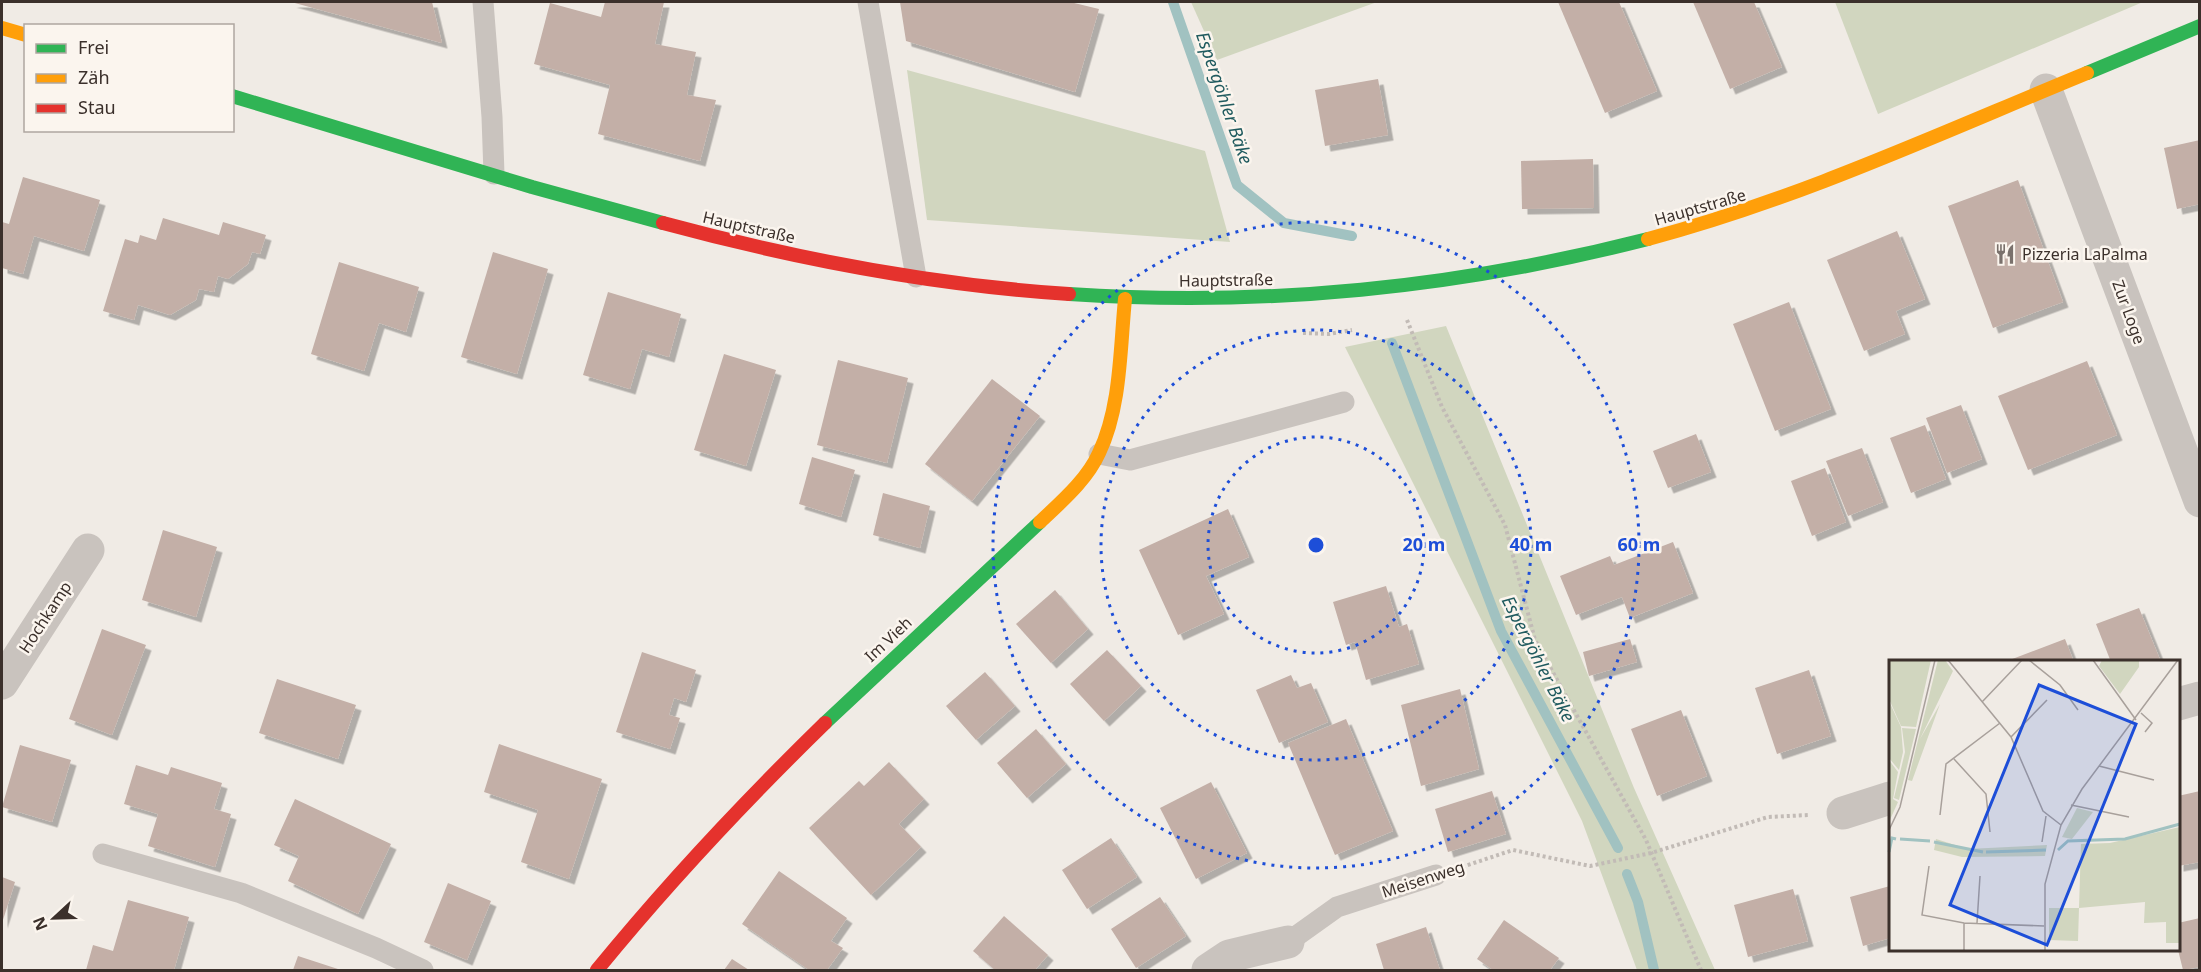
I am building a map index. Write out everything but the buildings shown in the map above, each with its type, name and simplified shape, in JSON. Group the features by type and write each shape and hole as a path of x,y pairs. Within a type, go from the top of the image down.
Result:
{"main road":[{"name":"Hauptstraße","path":"234,97 593,205 748,245 916,277 1020,290 1125,299 1257,297 1394,288 1498,272 1686,229 1770,203 2199,26"},
{"path":"2,28 24,34"},
{"name":"Im Vieh","path":"597,970 642,915 746,800 885,663 1068,496 1099,454 1112,418 1125,299"}],"street":[{"name":"Zur Loge","path":"2046,90 2199,501"},
{"name":"Hochkamp","path":"2,683 87,550"},
{"path":"2180,703 2199,698"},
{"path":"1843,813 1889,798"},
{"name":"Meisenweg","path":"1208,970 1229,956 1288,942"}],"lane":[{"path":"483,2 494,174"},
{"path":"868,2 916,277"},
{"path":"1099,454 1130,460 1344,402"},
{"path":"103,854 241,893 376,948 423,970"},
{"name":"Meisenweg","path":"1288,942 1337,907 1436,875"}],"path":[{"path":"1407,320 1442,407 1505,525 1535,640 1651,853 1701,970"},
{"name":"Meisenweg","path":"1436,875 1513,850 1590,866 1651,853 1768,818 1843,813"}],"green space":[{"path":"1191,2 1377,2 1217,60"},
{"path":"1835,2 2143,2 1878,114"},
{"path":"907,70 1205,151 1230,242 927,220"},
{"path":"1446,326 1634,788 1715,970 1637,970 1582,821 1345,347"}],"waterway":[{"name":"Espergöhler Bäke","path":"1173,2 1237,185 1284,223 1352,236"},
{"name":"Espergöhler Bäke","path":"1392,343 1501,631 1618,848"},
{"name":"Espergöhler Bäke","path":"1627,874 1638,902 1654,970"}],"traffic: fast":[{"path":"2087,73 2200,26"},
{"path":"234,97 532,187 663,223"},
{"path":"1069,294 1216,298 1361,290 1505,270 1648,239"},
{"path":"825,723 1040,522"}],"traffic: slow":[{"path":"2,28 24,34"},
{"path":"1648,239 1704,223 1815,184 2087,73"},
{"path":"1040,522 1088,472 1106,435 1116,397 1125,299"}],"traffic: jam":[{"path":"663,223 763,248 864,269 966,284 1069,294"},
{"path":"597,970 707,843 825,723"}],"place":[{"name":"Pizzeria LaPalma","path":"2005,254"}]}
